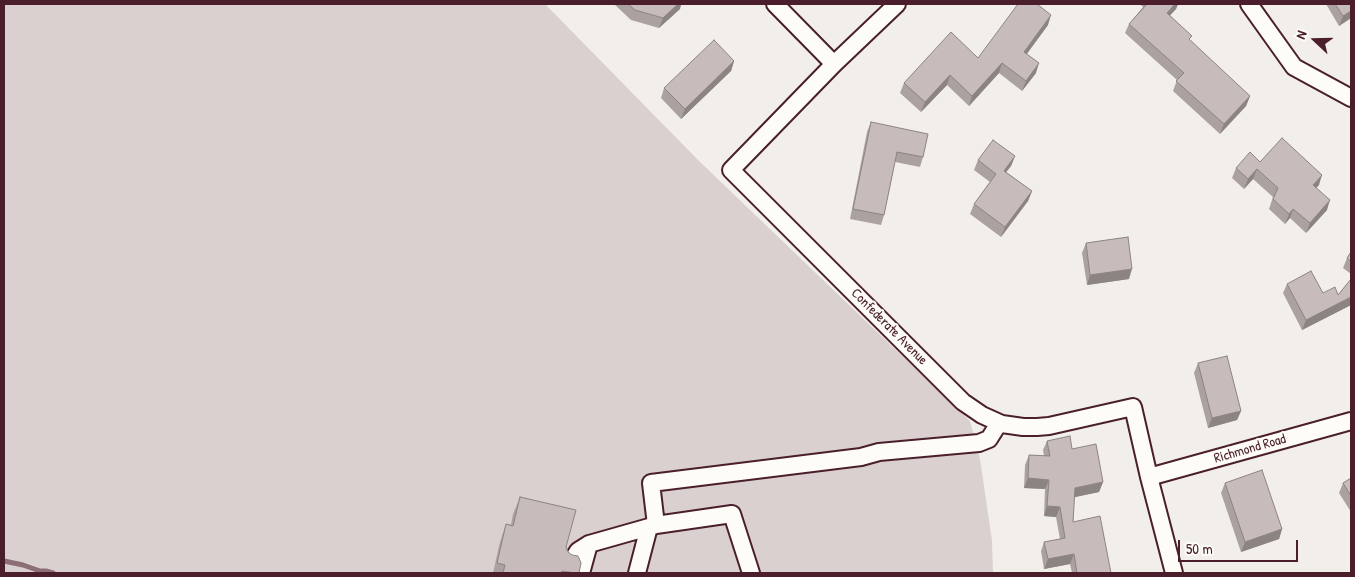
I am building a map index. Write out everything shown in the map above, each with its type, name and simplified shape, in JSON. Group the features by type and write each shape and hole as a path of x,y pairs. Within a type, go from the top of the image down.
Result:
{"street":[{"path":"774,4 834,64 897,4"},
{"path":"1249,4 1294,67 1351,98"},
{"name":"Confederate Avenue","path":"834,64 731,170 963,402 982,415 999,423 1037,428 1133,406 1174,573"},
{"name":"Richmond Road","path":"1149,477 1351,421"},
{"path":"636,573 652,526 651,483 861,457 879,452 979,444 989,439 999,423"},
{"path":"576,569 589,544 652,526 732,514 751,573"}],"shaded area":[{"path":"4,4 545,4 699,161 970,421 980,459 992,541 993,573 4,573"}],"building":[{"path":"628,4 678,4 663,18 635,10"},
{"path":"1018,4 1037,4 1051,15 1024,52 1039,63 1026,81 1002,63 972,96 950,75 925,102 904,83 951,32 978,58"},
{"path":"1147,4 1175,4 1167,13 1192,36 1189,39 1250,96 1224,124 1176,81 1184,73 1129,24"},
{"path":"1335,4 1351,4 1351,11 1343,16"},
{"path":"714,40 734,61 685,109 664,88"},
{"path":"871,122 928,134 923,157 897,152 884,215 853,209"},
{"path":"1282,138 1322,175 1313,185 1330,200 1310,223 1293,209 1289,214 1273,199 1278,188 1257,169 1248,179 1236,168 1250,152 1260,162"},
{"path":"993,140 1015,156 1004,171 1032,191 1005,227 974,204 996,174 978,160"},
{"path":"1128,237 1132,269 1090,275 1086,243"},
{"path":"1351,252 1351,262 1347,258"},
{"path":"1311,271 1323,293 1335,287 1338,295 1351,279 1351,297 1306,320 1287,284"},
{"path":"1227,356 1241,411 1212,418 1198,363"},
{"path":"1070,436 1072,449 1096,444 1103,482 1075,488 1073,522 1100,516 1111,573 1077,573 1074,554 1048,559 1044,542 1065,538 1060,507 1047,506 1049,480 1028,478 1029,455 1050,456 1047,441"},
{"path":"1262,470 1282,529 1245,542 1225,483"},
{"path":"1351,478 1351,496 1343,483"},
{"path":"520,497 576,510 566,547 572,555 578,556 581,563 579,573 562,571 561,573 503,573 505,565 497,563 506,524 513,526"}],"waterway":[{"path":"4,561 53,573"}]}
